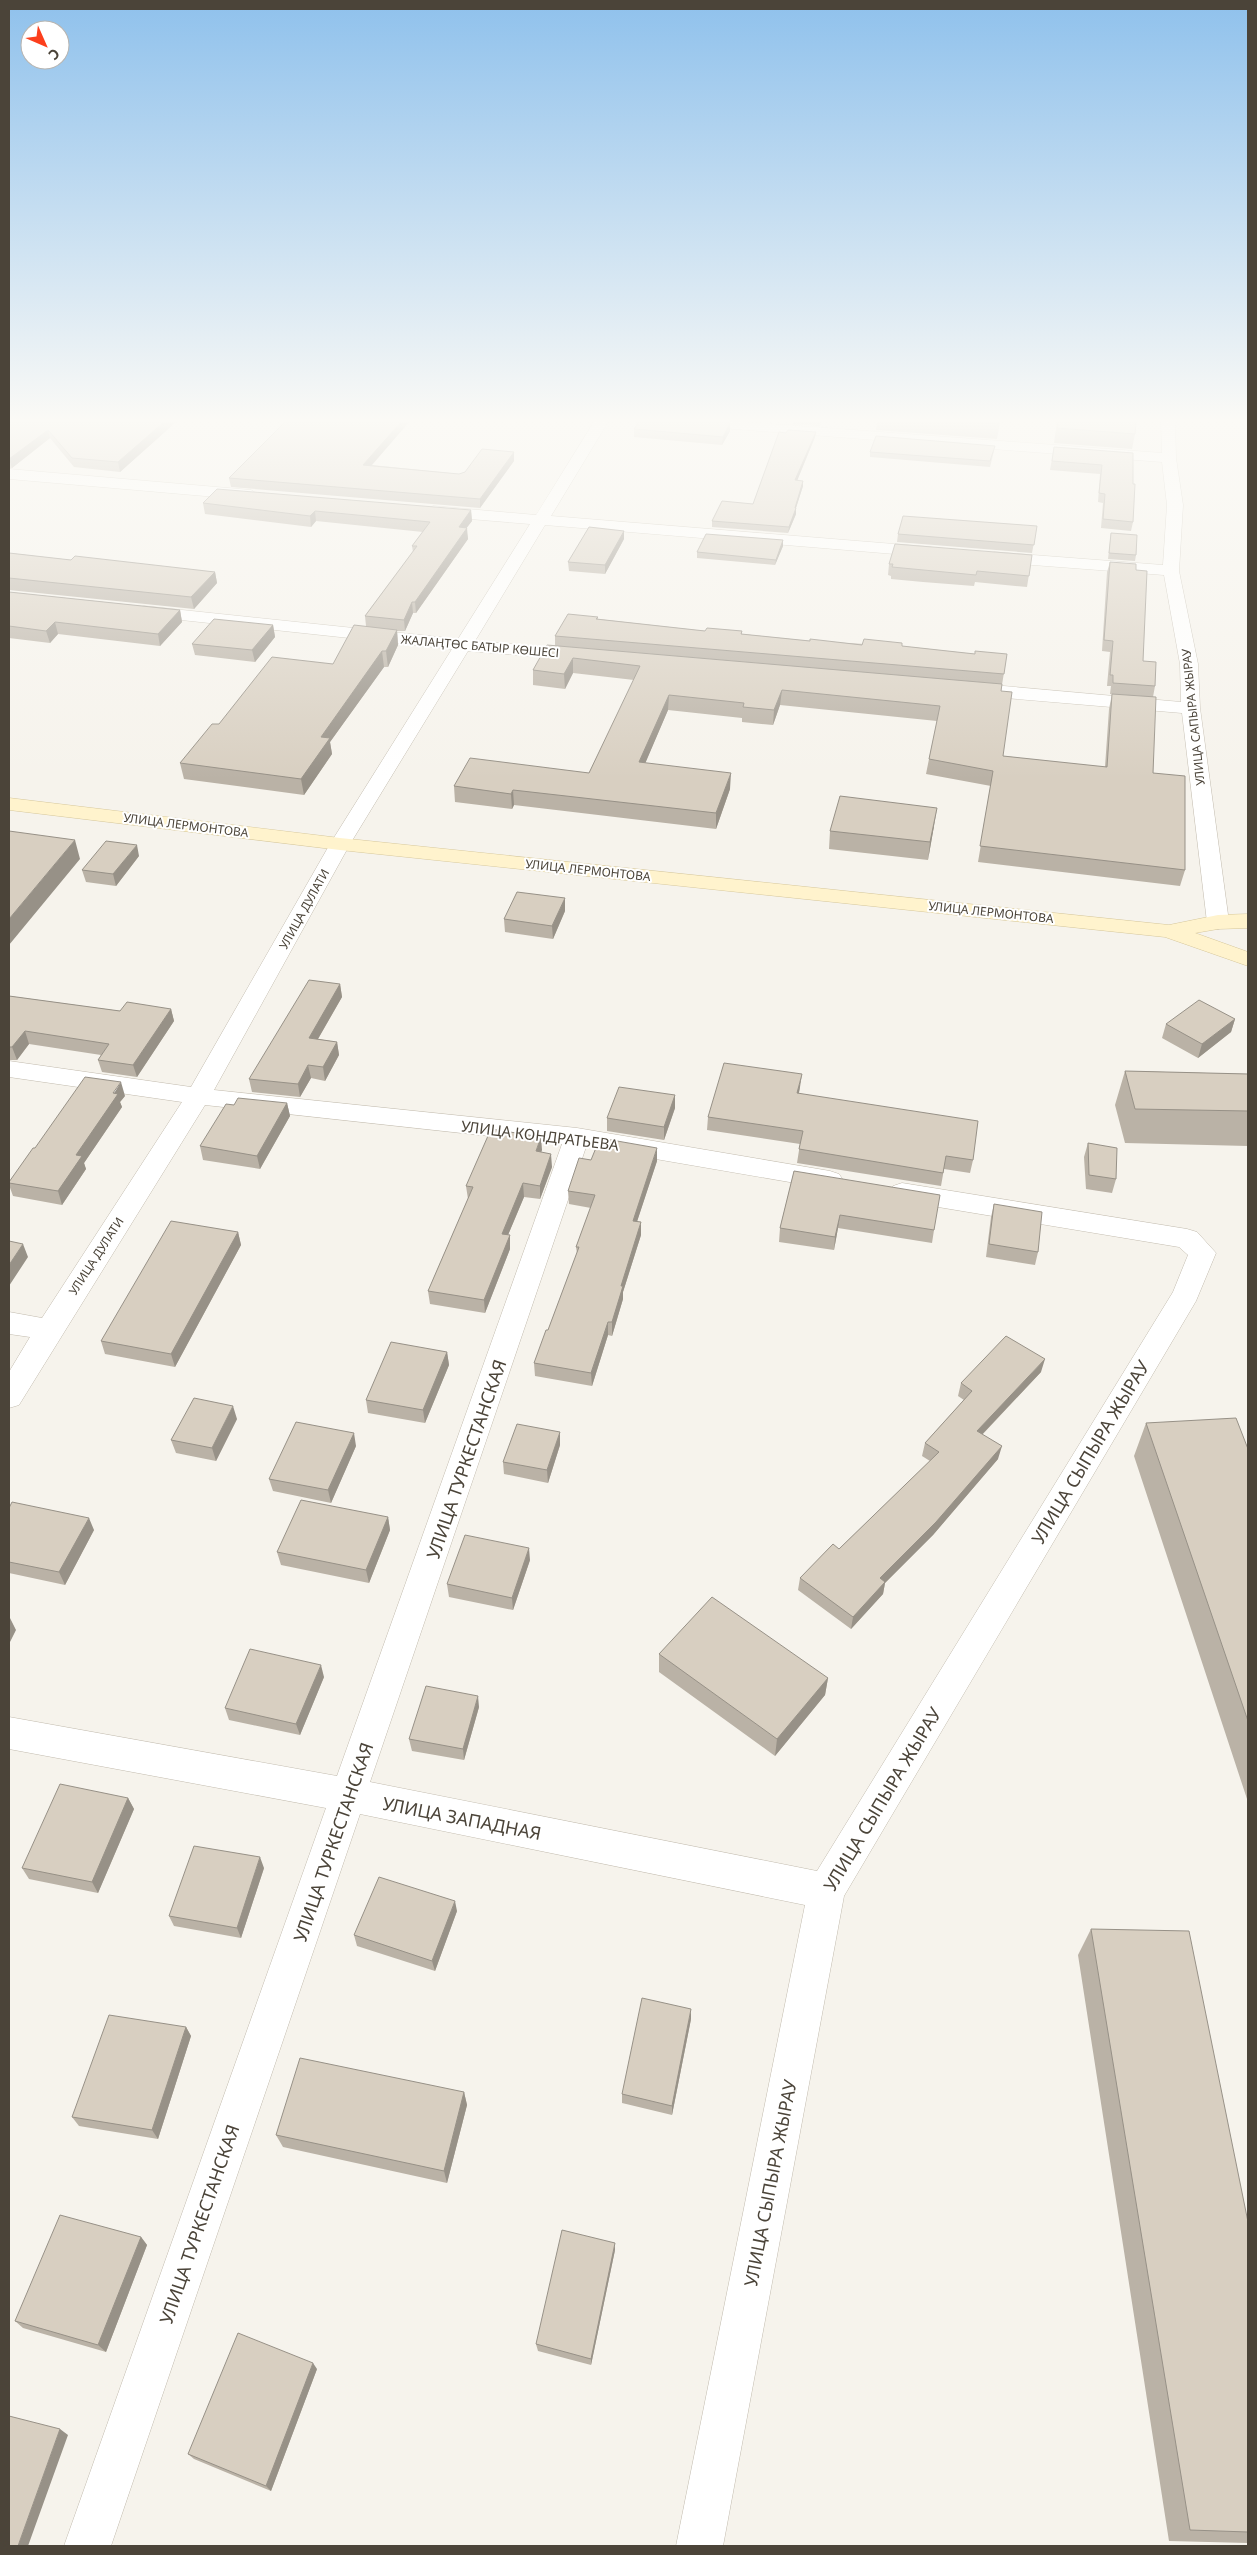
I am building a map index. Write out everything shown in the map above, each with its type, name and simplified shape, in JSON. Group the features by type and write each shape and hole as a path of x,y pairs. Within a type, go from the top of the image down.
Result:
{"main road":[{"name":"УЛИЦА ЛЕРМОНТОВА","path":"9,804 340,844 1168,931"},
{"path":"1168,931 1218,922 1248,921"},
{"path":"1168,931 1248,959"}],"street":[{"name":"УЛИЦА ДУЛАТИ","path":"9,1397 49,1330 198,1096 340,844 527,541"},
{"path":"800,541 944,553"},
{"name":"УЛИЦА САПЫРА ЖЫРАУ","path":"1173,541 1172,571 1189,664 1191,708 1218,922"},
{"path":"974,555 1172,571"},
{"name":"ЖАЛАҢТӨС БАТЫР КӨШЕСІ","path":"129,609 463,645 600,657"},
{"path":"954,687 1191,708"},
{"name":"УЛИЦА КОНДРАТЬЕВА","path":"9,1069 198,1096 577,1138 852,1183"},
{"name":"УЛИЦА ТУРКЕСТАНСКАЯ","path":"87,2546 577,1138"},
{"name":"УЛИЦА СЫПЫРА ЖЫРАУ","path":"700,2546 826,1891 1186,1294 1202,1253 1187,1239 882,1188"},
{"path":"9,1323 49,1330"},
{"name":"УЛИЦА ЗАПАДНАЯ","path":"9,1733 349,1795 826,1891"}],"building":[{"path":"416,541 458,541 415,602 412,602 404,620 365,616 417,546 412,546"},
{"path":"580,541 618,541 605,565 568,562"},
{"path":"702,541 783,541 776,560 697,552"},
{"path":"987,541 1035,541 1034,545"},
{"path":"1110,541 1137,541 1136,555 1109,553"},
{"path":"895,544 1032,555 1029,576 977,571 976,575 892,567 893,564 889,564"},
{"path":"9,553 71,560 75,556 215,572 191,597 9,578"},
{"path":"1110,562 1136,564 1136,570 1147,571 1143,661 1156,662 1155,686 1113,683 1113,675 1110,675 1113,641 1104,640"},
{"path":"9,592 180,610 158,634 55,622 46,631 9,626"},
{"path":"568,614 598,617 596,619 705,631 707,628 742,631 741,634 810,641 810,639 862,645 864,639 902,643 902,646 975,654 975,651 1007,654 1004,674 555,636"},
{"path":"214,619 273,625 252,650 192,644"},
{"path":"354,625 397,630 386,651 382,651 321,737 330,738 301,779 180,763 212,724 219,724 272,657 333,664"},
{"path":"547,645 1002,684 1001,691 1012,692 1003,756 1107,767 1112,694 1156,697 1153,773 1185,776 1185,870 980,846 993,771 929,759 940,706 782,690 774,710 743,707 744,703 669,695 639,762 731,773 716,813 513,790 511,794 454,786 470,758 589,773 640,666 573,658 564,674 533,670"},
{"path":"840,796 937,808 930,842 830,831"},
{"path":"9,831 75,840 9,919"},
{"path":"106,841 137,845 113,874 82,870"},
{"path":"517,892 565,898 552,926 504,919"},
{"path":"309,980 340,984 309,1038 337,1042 323,1067 308,1065 298,1084 249,1079"},
{"path":"9,996 120,1011 127,1002 171,1009 133,1065 98,1060 109,1044 25,1031 12,1047 9,1047"},
{"path":"1199,1000 1235,1019 1202,1044 1166,1024"},
{"path":"724,1063 802,1074 797,1093 978,1121 973,1160 946,1156 943,1173 799,1149 803,1131 708,1117"},
{"path":"1125,1071 1248,1074 1248,1111 1135,1109"},
{"path":"85,1077 121,1082 113,1093 118,1094 76,1155 82,1156 58,1191 9,1183 33,1148 35,1148"},
{"path":"619,1087 675,1095 664,1127 607,1118"},
{"path":"238,1098 287,1103 257,1156 200,1146 226,1104 234,1105"},
{"path":"491,1129 541,1137 536,1151 551,1154 540,1186 523,1183 502,1234 510,1235 484,1300 428,1291 473,1187 466,1186"},
{"path":"600,1138 657,1148 633,1221 641,1222 621,1286 623,1286 612,1322 608,1322 591,1373 534,1363 579,1247 576,1247 595,1195 568,1191 579,1158 591,1160"},
{"path":"1088,1143 1117,1148 1116,1179 1089,1175"},
{"path":"794,1171 940,1195 934,1230 840,1215 835,1237 780,1228"},
{"path":"994,1204 1042,1212 1038,1252 989,1244"},
{"path":"171,1221 238,1232 171,1354 101,1341"},
{"path":"9,1241 23,1244 9,1265"},
{"path":"1006,1336 1045,1359 977,1431 1002,1446 936,1522 880,1578 885,1582 853,1617 800,1578 833,1544 839,1549 939,1452 925,1443 972,1391 961,1383"},
{"path":"391,1342 447,1352 423,1410 366,1400"},
{"path":"194,1398 233,1406 212,1448 171,1440"},
{"path":"1236,1418 1248,1449 1248,1721 1146,1423"},
{"path":"296,1422 354,1433 328,1490 269,1479"},
{"path":"517,1424 560,1432 547,1470 503,1462"},
{"path":"301,1500 388,1517 366,1570 277,1552"},
{"path":"12,1502 89,1518 59,1572 9,1562 9,1508"},
{"path":"465,1535 529,1548 512,1598 447,1584"},
{"path":"712,1597 828,1678 777,1739 659,1654"},
{"path":"250,1649 321,1665 296,1724 225,1708"},
{"path":"426,1686 478,1696 463,1749 409,1739"},
{"path":"60,1784 128,1798 92,1882 22,1868"},
{"path":"194,1846 260,1857 237,1928 169,1916"},
{"path":"379,1877 455,1901 432,1961 354,1935"},
{"path":"1091,1929 1189,1931 1248,2222 1248,2532 1190,2530"},
{"path":"642,1998 691,2009 672,2106 622,2094"},
{"path":"109,2015 186,2027 152,2130 72,2117"},
{"path":"300,2058 464,2092 444,2171 276,2135"},
{"path":"60,2215 141,2237 98,2345 15,2321"},
{"path":"562,2230 615,2243 591,2359 536,2344"},
{"path":"238,2333 313,2363 266,2486 188,2454"},
{"path":"9,2416 60,2429 18,2546 9,2546"}]}
